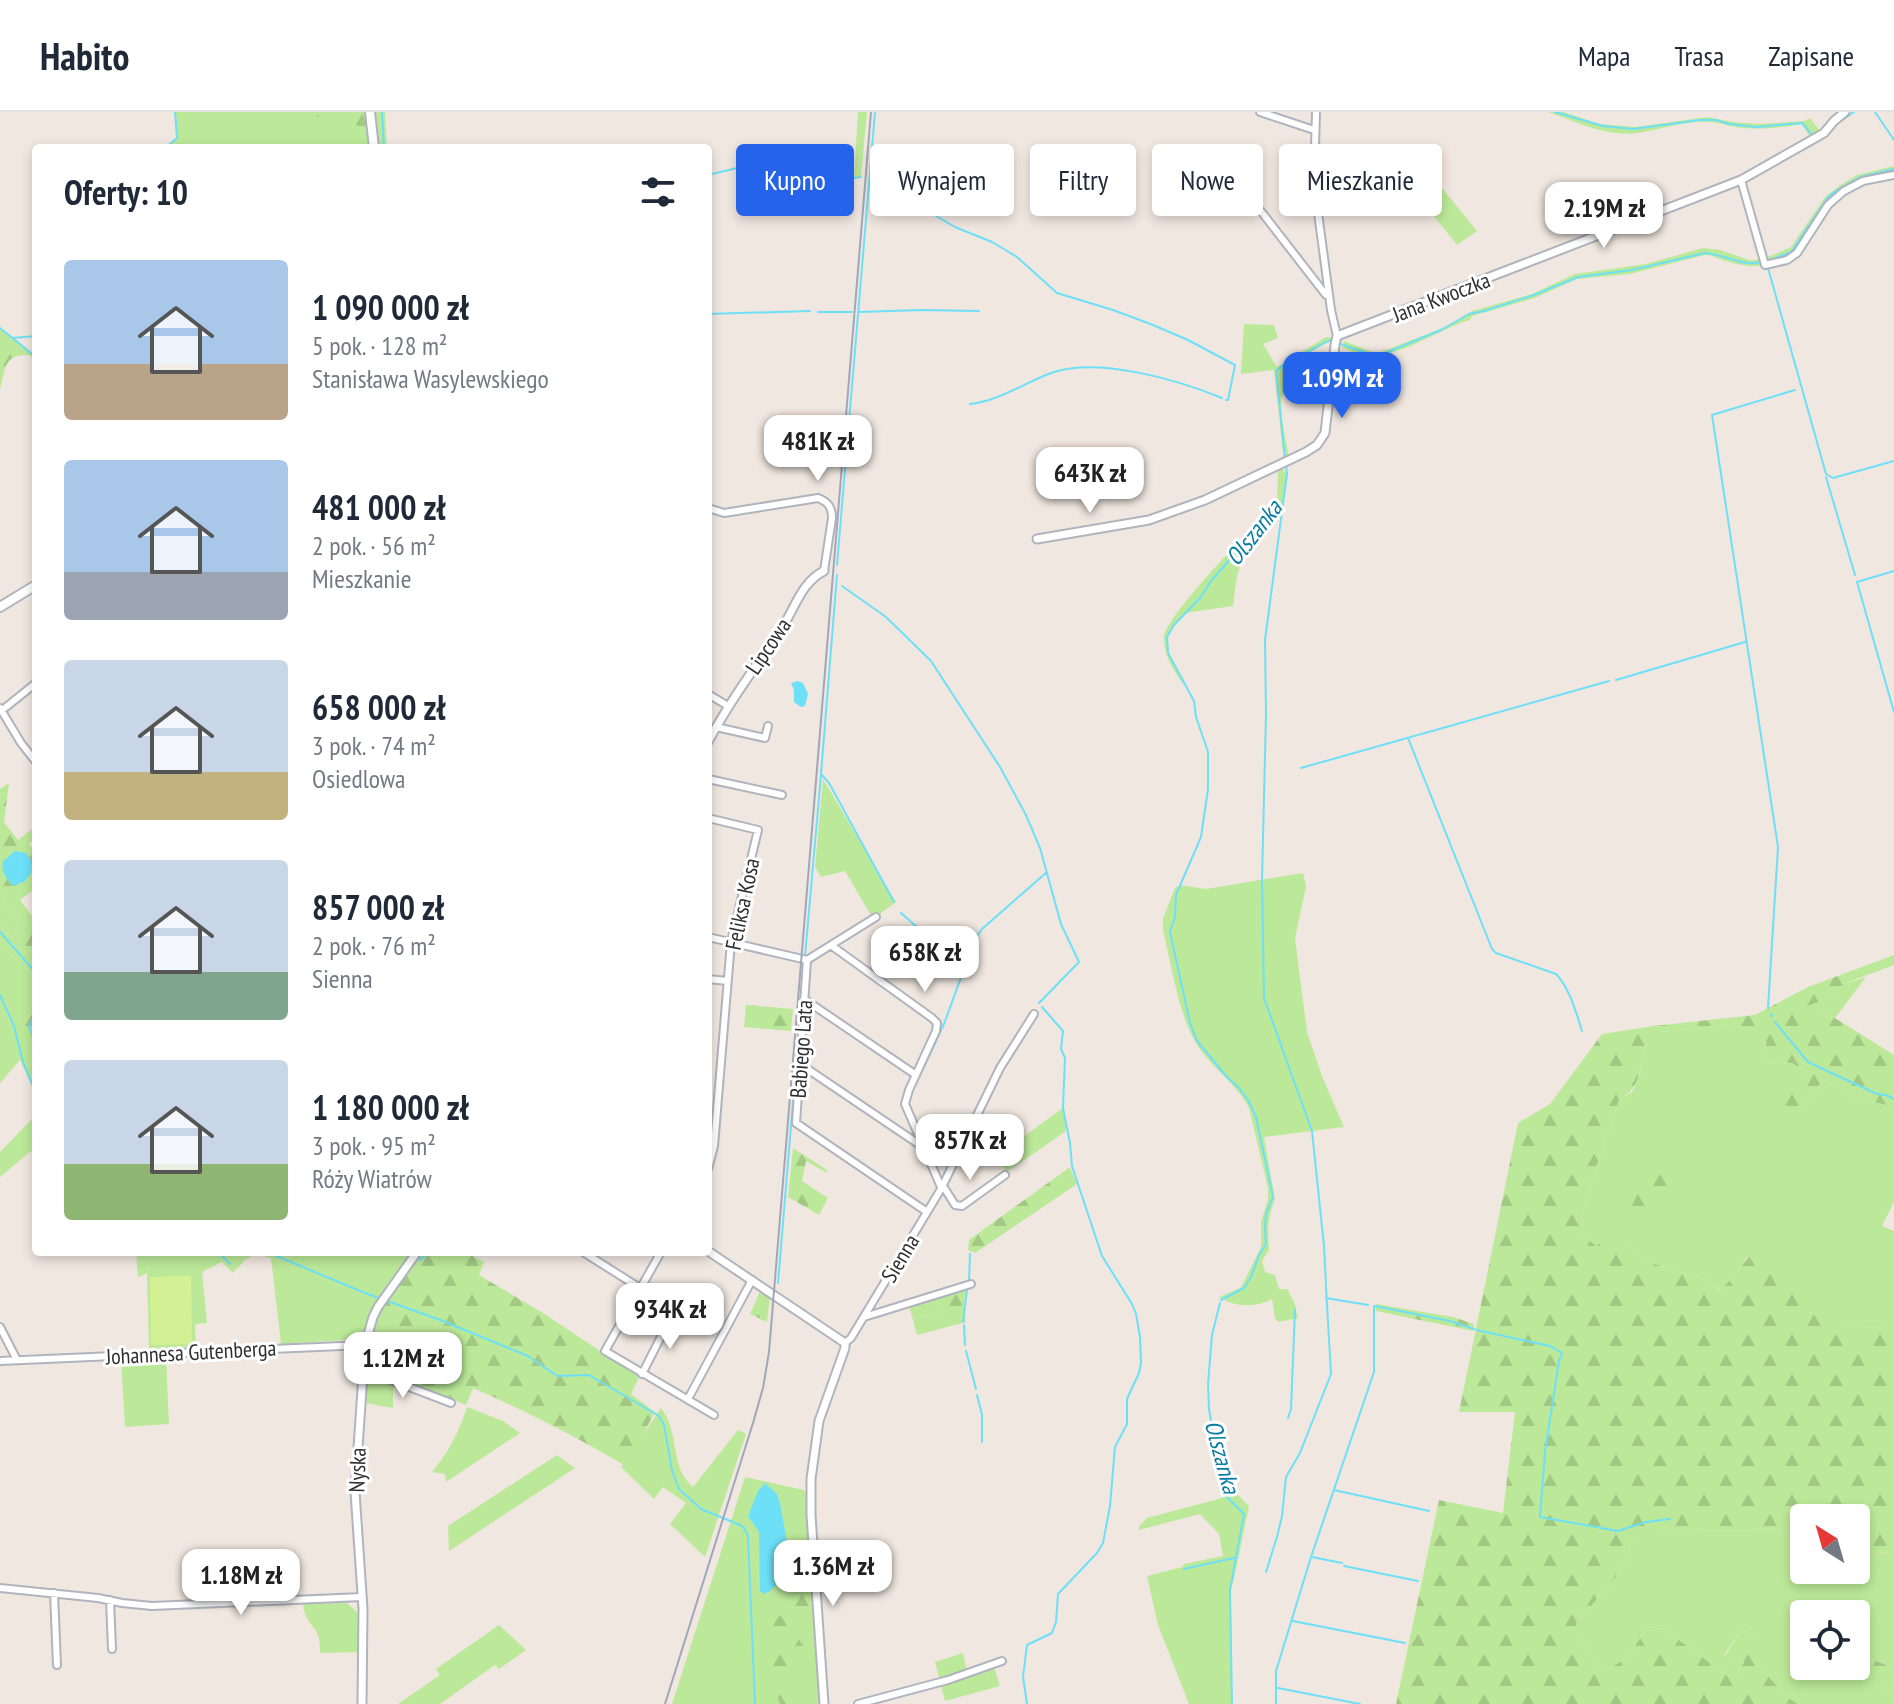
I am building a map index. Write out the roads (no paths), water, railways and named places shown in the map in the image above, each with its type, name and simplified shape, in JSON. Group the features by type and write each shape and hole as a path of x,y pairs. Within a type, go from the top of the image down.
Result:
{"main road":[{"path":"370,112 374,144"},
{"path":"0,607 32,587"}],"street":[{"path":"1260,112 1314,130"},
{"path":"1037,539 1149,520 1215,495 1293,459 1317,445 1325,433 1336,340 1314,183 1316,112"},
{"name":"Jana Kwoczka","path":"1336,340 1741,180 1822,134 1845,112"},
{"path":"1741,180 1764,262 1787,260 1797,253 1828,205 1844,191 1863,181 1894,175"},
{"path":"1263,214 1329,296"},
{"path":"712,509 724,513 818,498 824,500 832,511 832,518 824,571"},
{"name":"Lipcowa","path":"712,734 781,630 804,589 824,571"},
{"path":"32,686 1,710 32,756"},
{"path":"712,696 728,706"},
{"path":"716,727 765,738 768,726"},
{"path":"712,780 782,795"},
{"name":"Feliksa Kosa","path":"712,819 758,830 731,942 712,1154"},
{"path":"712,938 807,960 876,917"},
{"path":"832,946 936,1022 936,1031 905,1104 941,1187 955,1205 962,1206 1005,1175"},
{"name":"Babiego Lata","path":"807,960 796,1123 927,1212"},
{"name":"Feliksa Kosa","path":"712,979 727,981"},
{"path":"804,999 916,1075"},
{"name":"Sienna","path":"824,1704 811,1515 812,1464 819,1421 845,1343 851,1338 927,1212 1000,1068 1034,1014"},
{"path":"800,1064 922,1147"},
{"path":"712,1254 845,1343"},
{"name":"Nyska","path":"362,1704 364,1642 355,1492 362,1369 373,1317 414,1256"},
{"path":"589,1256 640,1288"},
{"path":"659,1256 605,1351 714,1415"},
{"path":"688,1399 752,1280"},
{"path":"864,1317 971,1284"},
{"path":"642,1374 671,1317"},
{"path":"0,1327 17,1360"},
{"name":"Johannesa Gutenberga","path":"0,1361 365,1345"},
{"path":"362,1369 451,1403"},
{"path":"0,1588 152,1606 362,1597"},
{"path":"54,1593 57,1665"},
{"path":"110,1600 112,1649"},
{"path":"858,1704 948,1680 1002,1661"}],"water":[{"path":"791,683 803,683 808,694 805,706 801,707 794,702"},
{"path":"15,851 26,853 31,860 32,872 24,882 13,886 5,875 3,861"},
{"path":"765,1483 777,1494 794,1566 764,1594 760,1591 759,1532 748,1516 758,1491"}],"waterway":[{"path":"170,144 177,138 175,112"},
{"path":"382,112 384,144"},
{"path":"837,565 875,112"},
{"path":"1555,112 1603,126 1633,129 1700,120 1756,127 1802,123 1812,135"},
{"path":"1830,131 1854,112"},
{"name":"Olszanka","path":"1875,112 1894,140"},
{"path":"712,174 737,168 842,185 861,177"},
{"name":"Olszanka","path":"1767,261 1791,252 1828,197 1837,190 1860,177 1894,169"},
{"path":"936,216 1017,257 1057,293 1153,325 1235,365 1226,400"},
{"name":"Olszanka","path":"1338,343 1375,356 1441,330 1469,314 1534,295 1578,277 1632,270 1705,253 1747,263 1761,262"},
{"path":"1768,268 1826,474 1833,478 1894,461"},
{"path":"712,314 810,311"},
{"path":"859,312 979,311"},
{"path":"818,312 852,312"},
{"path":"0,328 32,354"},
{"path":"13,338 32,336"},
{"name":"Olszanka","path":"1285,458 1276,371 1289,361 1333,340"},
{"path":"970,404 1001,396 1051,373 1091,367 1137,372 1222,398"},
{"path":"1768,1008 1778,847 1712,415 1795,390"},
{"name":"Olszanka","path":"1221,1300 1244,1288 1251,1277 1266,1244 1266,1214 1273,1197 1256,1117 1248,1100 1197,1041 1190,1023 1170,932 1175,917 1176,895 1201,837 1208,789 1208,752 1194,701 1168,653 1167,637 1212,580 1283,503 1286,465"},
{"path":"1826,477 1855,575"},
{"path":"1283,504 1265,640 1264,998 1312,1131 1326,1285"},
{"path":"1894,571 1857,582 1894,712"},
{"path":"837,575 821,774 829,783 894,902"},
{"path":"842,586 886,617 931,661 1000,767 1026,815 1040,848 1061,924 1079,962 1039,1003"},
{"path":"1616,680 1745,642"},
{"path":"1301,768 1609,681"},
{"path":"1408,738 1492,949 1556,974 1569,994 1582,1031"},
{"path":"805,956 821,775"},
{"path":"921,1073 944,1024 975,939 982,929 1047,872"},
{"path":"901,913 966,964"},
{"path":"0,932 32,968"},
{"path":"0,995 14,1026 32,1083"},
{"path":"778,1283 801,1005"},
{"path":"1027,1704 1023,1677 1027,1645 1052,1633 1058,1594 1103,1543 1115,1447 1127,1424 1127,1399 1141,1363 1136,1314 1102,1256 1072,1166 1063,1108 1063,1031 1042,1007"},
{"path":"32,1020 29,1026 32,1034"},
{"path":"1775,1022 1808,1062 1894,1099"},
{"path":"969,1282 970,1254"},
{"path":"222,1256 230,1264"},
{"path":"277,1256 528,1356 557,1376 589,1375 659,1416 664,1425 672,1470 679,1489 701,1509 740,1525 748,1536 755,1704"},
{"path":"417,1258 421,1260 424,1256"},
{"path":"1266,1572 1282,1516 1286,1477 1300,1453 1331,1374 1326,1287"},
{"path":"963,1322 967,1289"},
{"path":"1326,1298 1368,1305"},
{"name":"Olszanka","path":"1220,1303 1212,1335 1209,1409 1227,1497 1244,1514 1230,1590 1232,1704"},
{"path":"1276,1704 1276,1671 1374,1372 1374,1306"},
{"path":"1375,1306 1474,1329"},
{"path":"1288,1418 1291,1409 1295,1310"},
{"path":"964,1325 965,1345"},
{"path":"1476,1330 1550,1346 1562,1353 1545,1452 1540,1517 1618,1531 1646,1522 1670,1519"},
{"path":"966,1351 976,1389"},
{"path":"977,1395 982,1415 982,1442"},
{"path":"1334,1490 1429,1511"},
{"path":"1312,1557 1342,1563"},
{"path":"1184,1569 1234,1558"},
{"path":"1344,1566 1418,1581"},
{"path":"1293,1621 1405,1643"},
{"path":"1278,1688 1360,1704"}],"railway":[{"path":"665,1704 753,1423 769,1352 871,112"}]}
